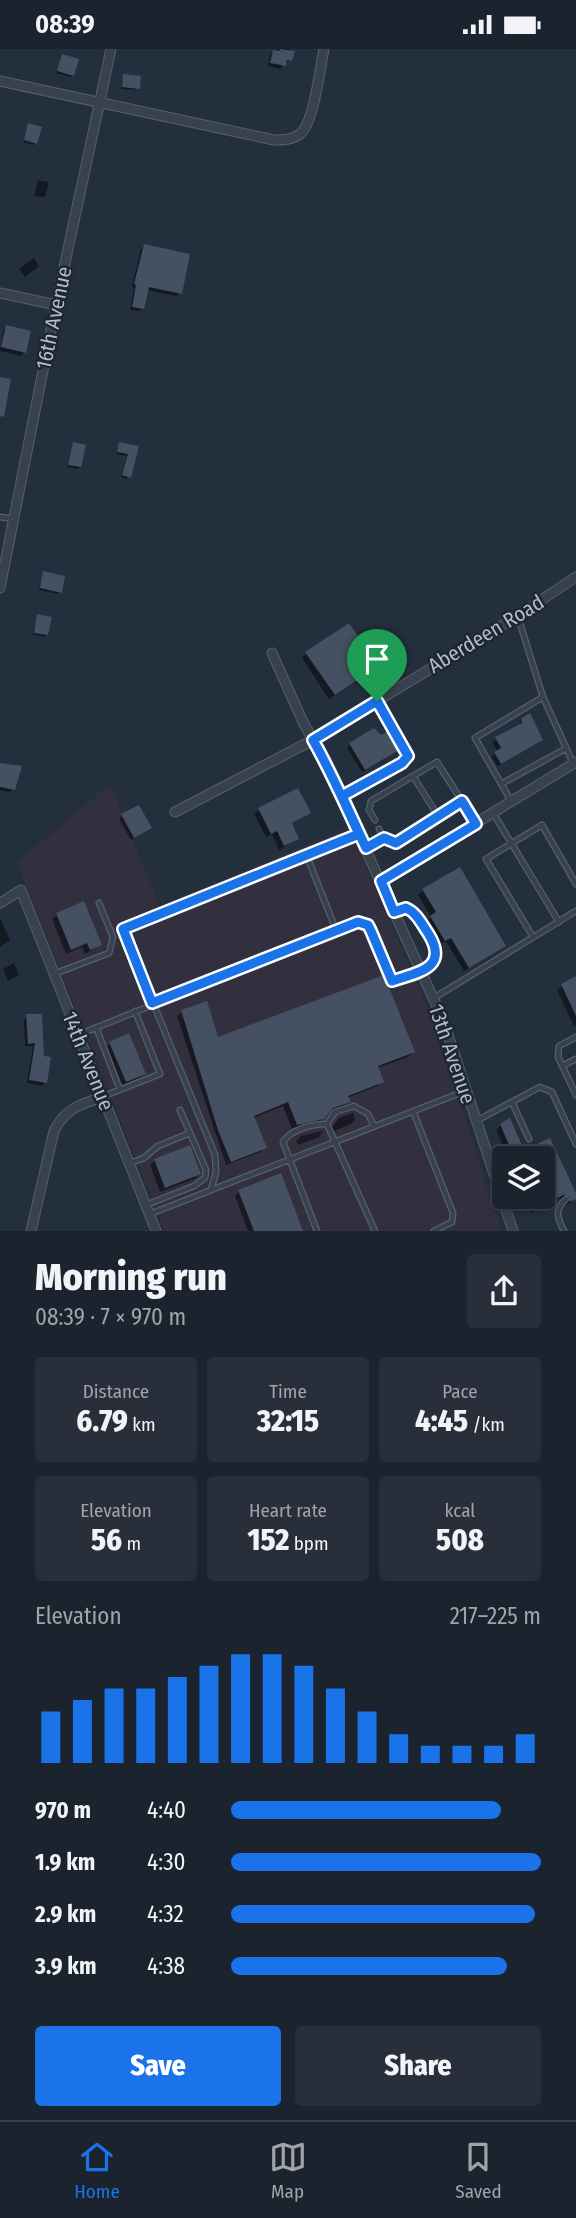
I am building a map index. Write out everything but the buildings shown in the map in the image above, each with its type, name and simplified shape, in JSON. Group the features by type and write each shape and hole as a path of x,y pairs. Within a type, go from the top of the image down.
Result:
{"street":[{"name":"16th Avenue","path":"0,588 56,305 111,49"},
{"path":"0,81 274,141 289,140 302,132 309,117 324,49"},
{"path":"0,293 56,305"},
{"name":"Aberdeen Road","path":"174,812 313,740 518,616 576,577"},
{"name":"13th Avenue","path":"272,653 342,796 443,1020 513,1231"},
{"path":"381,881 575,763"},
{"name":"14th Avenue","path":"0,903 21,890 156,1231"},
{"path":"31,1231 54,1131 62,1116 84,1103 103,1097"}],"lane":[{"path":"0,517 15,520"},
{"path":"518,616 543,697 565,749 575,763"},
{"path":"511,802 475,738 543,697"},
{"path":"342,796 402,763 408,756 377,701"},
{"path":"501,785 565,749"},
{"path":"375,820 369,810 371,801 437,762 476,824"},
{"path":"413,776 438,816"},
{"path":"379,829 384,838 396,843 462,801"},
{"path":"492,813 559,922"},
{"path":"533,937 486,859 542,825 576,884"},
{"path":"211,1191 216,1172 215,1155 123,929 359,834"},
{"path":"366,848 384,838"},
{"path":"306,854 335,930"},
{"path":"53,974 108,953 113,937 99,903"},
{"path":"77,1035 358,922 368,925 392,981 430,966 436,959 435,943 414,911 406,908 394,912"},
{"path":"433,998 576,911"},
{"path":"103,1097 160,1074 135,1011"},
{"path":"96,1027 120,1090"},
{"path":"576,1037 559,1046 558,1056 576,1095"},
{"path":"562,1066 576,1059"},
{"path":"476,1122 540,1087 552,1092 576,1144"},
{"path":"149,1215 466,1091"},
{"path":"512,1102 530,1139"},
{"path":"327,1124 335,1112 354,1106 368,1114 374,1126"},
{"path":"145,1205 194,1186 205,1178 206,1170 180,1110"},
{"path":"412,1111 453,1213 452,1222 434,1231"},
{"path":"317,1231 284,1142 285,1137 316,1124 327,1124"},
{"path":"327,1124 375,1231"},
{"path":"129,1164 144,1158 158,1146 190,1133"},
{"path":"564,1231 558,1214 559,1206 566,1199"}],"shaded area":[{"path":"110,784 160,906 349,827 431,1016 492,1201 492,1209 495,1209 502,1231 165,1231 17,863"}],"route":[{"path":"377,701 408,756 402,763 342,796 366,848 384,838 396,843 462,801 476,824 381,881 394,912 406,908 414,911 435,943 436,959 421,971 392,981 368,925 358,922 152,1003 123,929 359,834 313,740 377,701"}]}
